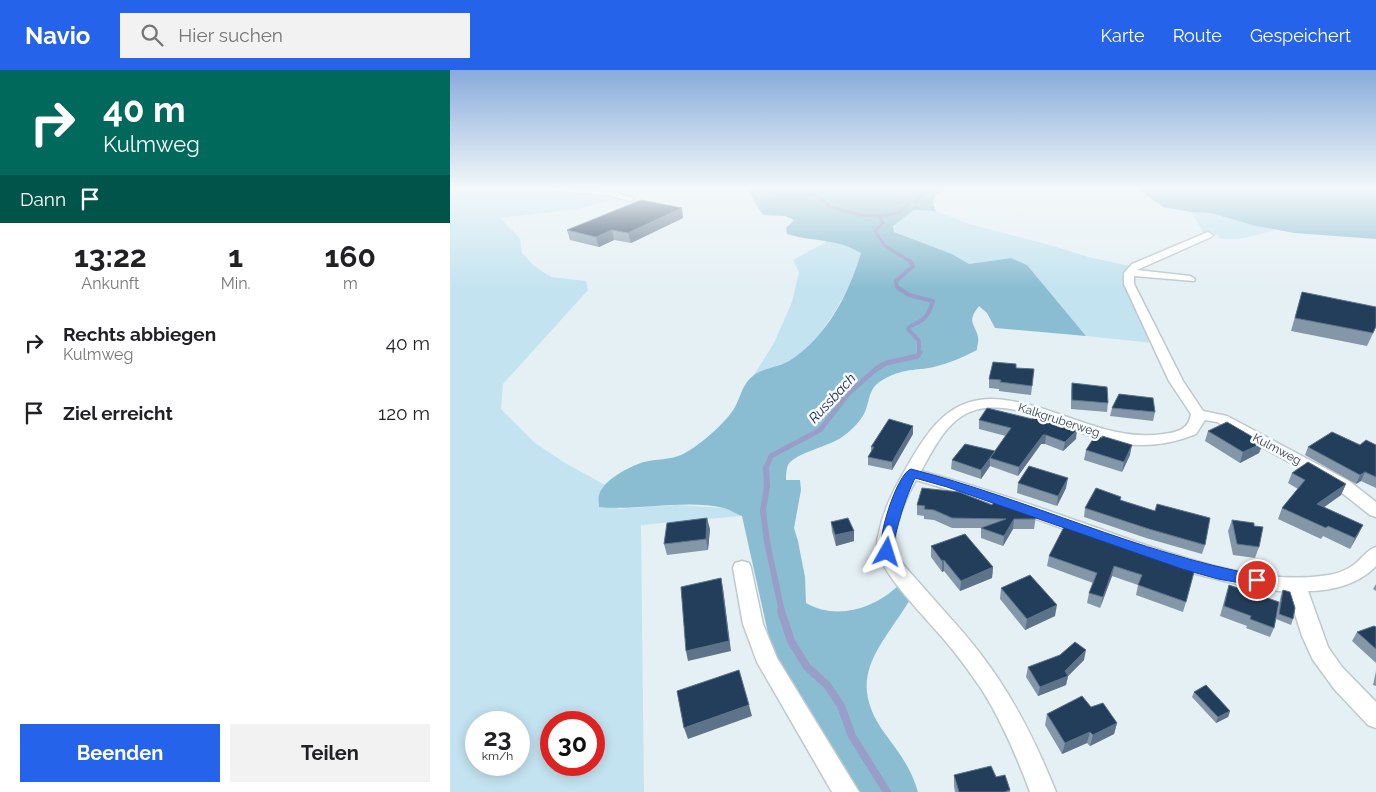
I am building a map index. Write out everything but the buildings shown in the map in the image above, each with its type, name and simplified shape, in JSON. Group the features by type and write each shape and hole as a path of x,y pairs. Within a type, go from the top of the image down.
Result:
{"street":[{"path":"1198,414 1176,381 1129,284 1129,273 1136,266 1208,234"},
{"path":"1129,273 1190,279"},
{"name":"Kalkgruberweg","path":"1043,792 1033,764 1005,707 980,669 954,635 909,586 887,552 887,541 897,503 911,473 949,420 957,413 976,405 998,404 1018,407 1096,434 1134,441 1151,441 1182,436 1191,431 1197,422 1198,414"},
{"name":"Kulmweg","path":"1198,414 1222,419 1343,485 1376,511"},
{"path":"911,473 959,486 1182,564 1247,579 1296,584 1325,582 1350,576 1366,566 1376,554"},
{"path":"742,568 752,624 768,662 846,792"},
{"path":"1296,584 1315,643 1322,656 1376,718"}],"shaded area":[{"path":"450,222 504,222 520,238 522,253 533,265 551,277 586,281 588,290 503,384 501,409 535,443 565,463 605,485 599,494 619,509 677,505 724,508 742,516 641,525 644,792 450,792"},
{"path":"792,222 899,222 893,226 894,232 952,254 969,264 1011,258 1027,265 1086,336 995,328 987,313 979,306 972,320 978,337 977,350 945,364 910,370 880,381 871,393 863,416 852,429 837,440 805,453 788,465 786,480 800,480 801,490 794,528 805,577 806,603 830,611 855,609 879,600 899,585 911,598 879,648 871,664 867,679 868,696 873,715 905,762 918,792 854,792 790,684 770,642 742,516 724,508 709,506 599,507 599,496 602,489 611,479 644,462 672,458 688,452 711,434 731,413 744,386 754,375 789,361 825,328 843,299 861,253 843,245 787,234 786,228"},
{"path":"899,222 964,222 1092,258 1131,266 1126,272 1153,343 1086,336 1027,265 1011,258 969,264 952,254 894,232 893,226"},
{"path":"1197,222 1244,222 1276,230 1233,239 1218,238 1220,236 1203,232"},
{"path":"1241,222 1376,222 1376,239 1294,233"},
{"path":"830,240 849,246 861,253 854,278 813,344 788,362 754,375 774,343 792,302 799,272 793,260"}],"waterway":[{"name":"Russbach","path":"882,222 875,231 885,246 910,262"},
{"name":"Russbach","path":"910,262 913,266 896,281 897,287 909,295 933,301 924,318 911,325 908,329 919,341 919,353"},
{"name":"Russbach","path":"766,468 771,456 820,430 848,394 876,369 886,363 918,356 920,352"},
{"name":"Russbach","path":"766,468 767,487 763,510 767,542 782,612"},
{"name":"Russbach","path":"781,611 791,641 807,667 827,685 841,706 852,736 887,792"}],"route":[{"path":"887,552 887,541 897,503 911,473 952,484 1182,564 1257,580"}]}
